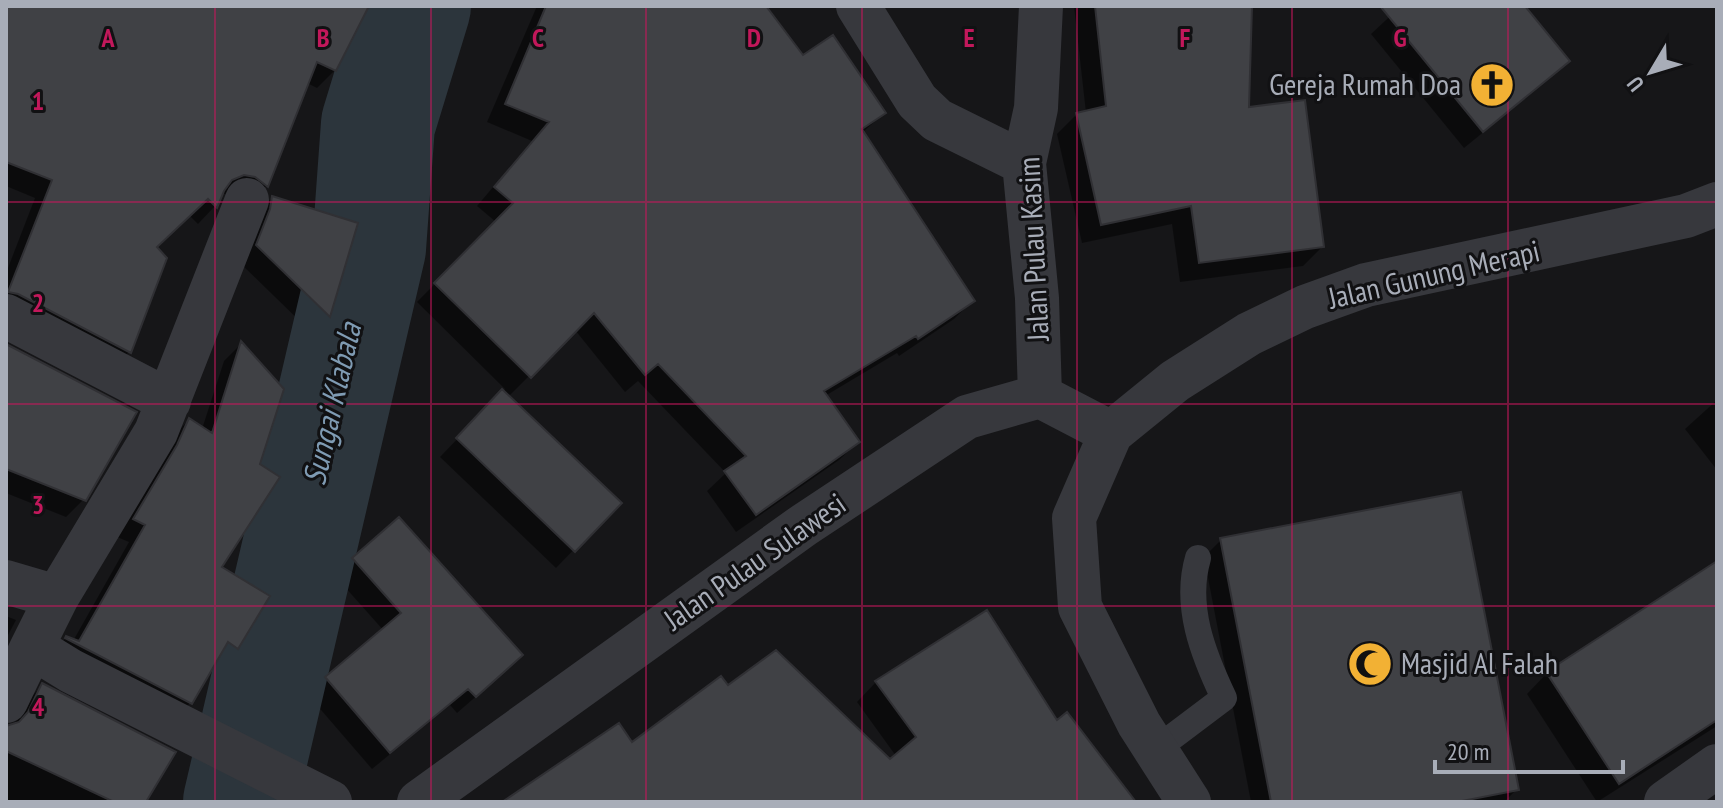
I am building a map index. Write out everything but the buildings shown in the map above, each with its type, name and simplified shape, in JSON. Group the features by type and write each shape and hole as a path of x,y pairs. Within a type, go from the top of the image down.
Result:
{"street":[{"path":"858,6 917,101 937,120 1024,163"},
{"name":"Jalan Pulau Kasim","path":"1040,396 1037,298 1024,163 1036,108 1041,6"},
{"path":"6,701 57,597 156,432 247,200"},
{"name":"Jalan Gunung Merapi","path":"1189,802 1139,724 1080,607 1074,518 1111,433 1175,381 1249,334 1305,307 1366,285 1686,216 1717,204"},
{"path":"6,316 169,401"},
{"path":"1040,396 1111,433"},
{"name":"Jalan Pulau Sulawesi","path":"419,802 804,525 967,417 1040,396"},
{"path":"6,582 57,597"},
{"path":"32,647 71,671 329,802"},
{"path":"1666,802 1717,766"}],"lane":[{"path":"1155,750 1224,698 1203,655 1194,613 1193,575 1198,558"}],"waterway":[{"name":"Sungai Klabala","path":"240,802 369,248 378,124 414,6"}],"place":[{"name":"Gereja Rumah Doa","path":"1492,85"},
{"name":"Masjid Al Falah","path":"1370,664"}]}
